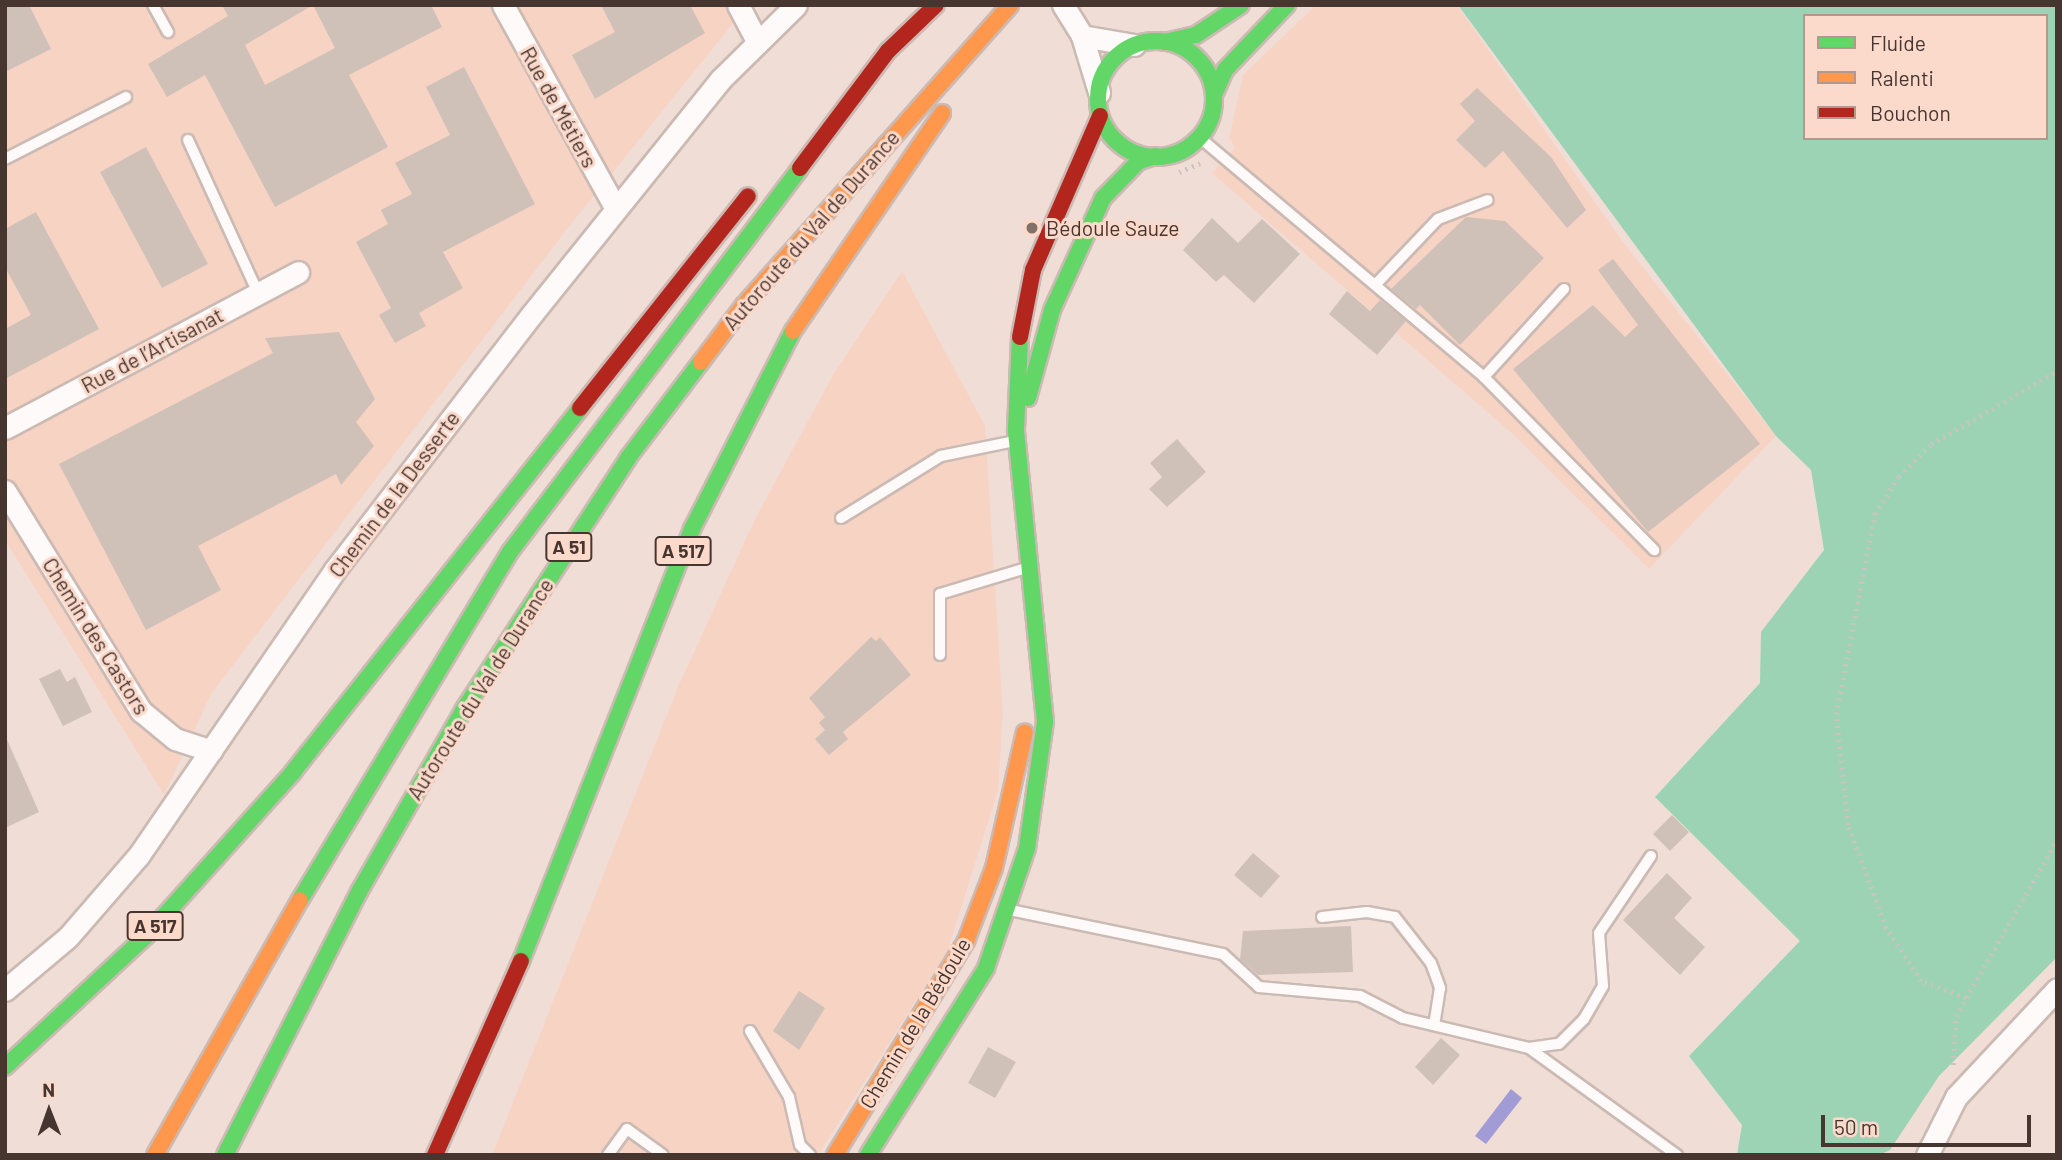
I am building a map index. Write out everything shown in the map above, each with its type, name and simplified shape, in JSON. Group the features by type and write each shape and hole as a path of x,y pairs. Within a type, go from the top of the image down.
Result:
{"main road":[{"name":"Autoroute du Val de Durance","path":"155,1155 373,772 510,552 888,51 936,5"},
{"name":"Autoroute du Val de Durance","path":"225,1155 328,950 464,709 628,458 744,306 1010,5"},
{"path":"1241,5 1196,35 1133,45 1110,63 1099,92 1100,116 1121,145 1154,156 1187,148 1199,137 1211,118 1214,95 1225,70 1286,5"},
{"path":"1165,41 1199,60 1214,95"},
{"path":"784,158 888,51"},
{"name":"A 517","path":"435,1155 518,972 692,529 745,416 827,275 949,103"},
{"name":"Chemin de la Bédoule","path":"868,1155 986,968 1009,910 1027,848 1045,722 1017,441 1017,352 1033,270 1100,116"},
{"name":"Chemin de la Bédoule","path":"1019,462 1039,356 1071,265 1103,198 1139,161 1154,156"},
{"name":"A 517","path":"5,1067 147,935 284,783 756,187"},
{"name":"Chemin de la Bédoule","path":"835,1155 967,941 1020,765 1037,640"}],"street":[{"name":"Rue de Métiers","path":"503,5 616,209"},
{"path":"738,5 757,41"},
{"name":"Chemin de la Desserte","path":"5,990 92,912 175,808 334,571 616,209 757,41 796,5"},
{"path":"1063,5 1082,36 1099,92"},
{"path":"1082,36 1133,45"},
{"name":"Rue de l’Artisanat","path":"5,428 298,272"},
{"name":"Chemin des Castors","path":"5,491 141,711 175,740 211,751"},
{"path":"1927,1155 1956,1097 2057,989"}],"lane":[{"path":"153,5 168,32"},
{"path":"5,159 127,97"},
{"path":"1199,137 1377,283 1483,377 1654,550"},
{"path":"188,140 258,293"},
{"path":"1377,283 1438,219 1488,200"},
{"path":"1483,377 1564,289"},
{"path":"841,518 941,456 1017,441"},
{"path":"940,655 940,594 1030,567"},
{"path":"980,905 1223,954 1259,986 1360,996 1403,1018 1529,1048 1559,1044 1584,1019 1603,986 1599,933 1651,856"},
{"path":"1322,917 1367,912 1395,917 1436,975 1440,988 1434,1025"},
{"path":"750,1031 789,1097 800,1145 810,1155"},
{"path":"1529,1048 1677,1155"},
{"path":"608,1155 626,1129 663,1155"}],"path":[{"path":"1966,998 1921,981 1886,928 1847,825 1838,701 1875,514 1899,476 1931,444 2057,372"},
{"path":"1956,1097 1956,1016 2057,840"}],"shaded area":[{"path":"5,5 748,5 571,224 211,694 164,795 5,540"},
{"path":"1316,5 1457,5 1623,242 1776,436 1649,569 1515,436 1212,173 1235,148 1229,138 1243,75"},
{"path":"902,271 985,426 1003,714 998,791 947,952 818,1155 492,1155 678,687 756,517 833,375"},
{"path":"1511,1089 1522,1098 1486,1144 1475,1136"}],"green space":[{"path":"1458,5 2057,5 2057,957 1939,1076 1890,1150 1879,1155 1737,1155 1742,1125 1689,1056 1800,941 1655,797 1760,683 1761,632 1824,550 1811,470 1776,436"}],"building":[{"path":"5,5 29,5 51,49 5,72"},
{"path":"222,5 313,5 431,5 442,27 349,75 388,147 275,207 205,75 167,97 148,64 228,16","holes":["313,5 335,48 265,85 245,45"]},
{"path":"601,5 690,5 705,33 595,99 572,55 615,32"},
{"path":"464,67 535,204 443,252 463,288 419,313 426,326 395,343 379,315 391,308 356,242 388,224 381,210 412,194 395,163 450,135 426,87"},
{"path":"1477,88 1551,157 1586,210 1567,228 1503,151 1485,168 1456,140 1475,121 1460,104"},
{"path":"146,147 208,264 162,288 100,172"},
{"path":"36,212 99,329 5,379 5,329 31,315 5,267 5,229"},
{"path":"1466,217 1505,221 1544,258 1460,345 1420,305 1416,309 1391,289"},
{"path":"1212,218 1238,243 1262,219 1300,254 1254,303 1224,275 1216,282 1183,250"},
{"path":"1613,259 1760,444 1648,532 1513,369 1593,305 1625,337 1638,325 1598,270"},
{"path":"1347,291 1370,311 1380,300 1406,321 1377,355 1329,314"},
{"path":"339,332 375,399 356,422 374,446 341,485 336,474 198,546 221,590 146,630 59,464 273,353 265,338"},
{"path":"1177,439 1206,472 1167,507 1149,489 1162,477 1150,463"},
{"path":"871,637 876,641 880,637 911,675 843,732 848,739 829,755 815,739 825,730 819,723 825,717 809,698"},
{"path":"60,669 67,682 75,677 92,712 63,726 39,679"},
{"path":"5,735 39,812 5,828"},
{"path":"1672,815 1689,832 1670,851 1653,834"},
{"path":"1253,853 1280,876 1261,898 1234,875"},
{"path":"1667,873 1692,898 1674,918 1705,947 1680,975 1623,920"},
{"path":"1351,926 1353,972 1258,975 1240,959 1243,931"},
{"path":"799,991 825,1008 799,1050 773,1031"},
{"path":"1441,1038 1460,1055 1433,1085 1415,1067"},
{"path":"988,1047 1016,1062 995,1098 968,1083"}],"traffic: fast":[{"path":"1165,42 1196,35 1241,5"},
{"path":"1214,95 1225,70 1287,5"},
{"path":"1156,41 1178,46 1197,58 1209,77 1214,99 1209,121 1197,140 1178,152 1156,157 1134,152 1115,140 1103,121 1098,99 1103,77 1115,58 1134,46 1156,41"},
{"path":"1028,398 1052,310 1103,198 1139,161 1155,156"},
{"path":"300,900 510,552 800,168"},
{"path":"521,961 692,529 793,331"},
{"path":"868,1155 986,968 1027,848 1045,722 1016,429 1020,337"},
{"path":"225,1155 360,890 464,709 628,458 701,362"},
{"path":"5,1067 147,935 293,772 580,408"}],"traffic: slow":[{"path":"701,362 744,305 1010,5"},
{"path":"793,331 942,113"},
{"path":"835,1155 966,941 994,868 1025,732"},
{"path":"155,1155 300,900"}],"traffic: jam":[{"path":"800,168 888,51 936,5"},
{"path":"1020,337 1033,270 1100,116"},
{"path":"580,408 748,196"},
{"path":"435,1155 521,961"}],"place":[{"name":"Bédoule Sauze","path":"1032,228"}]}
